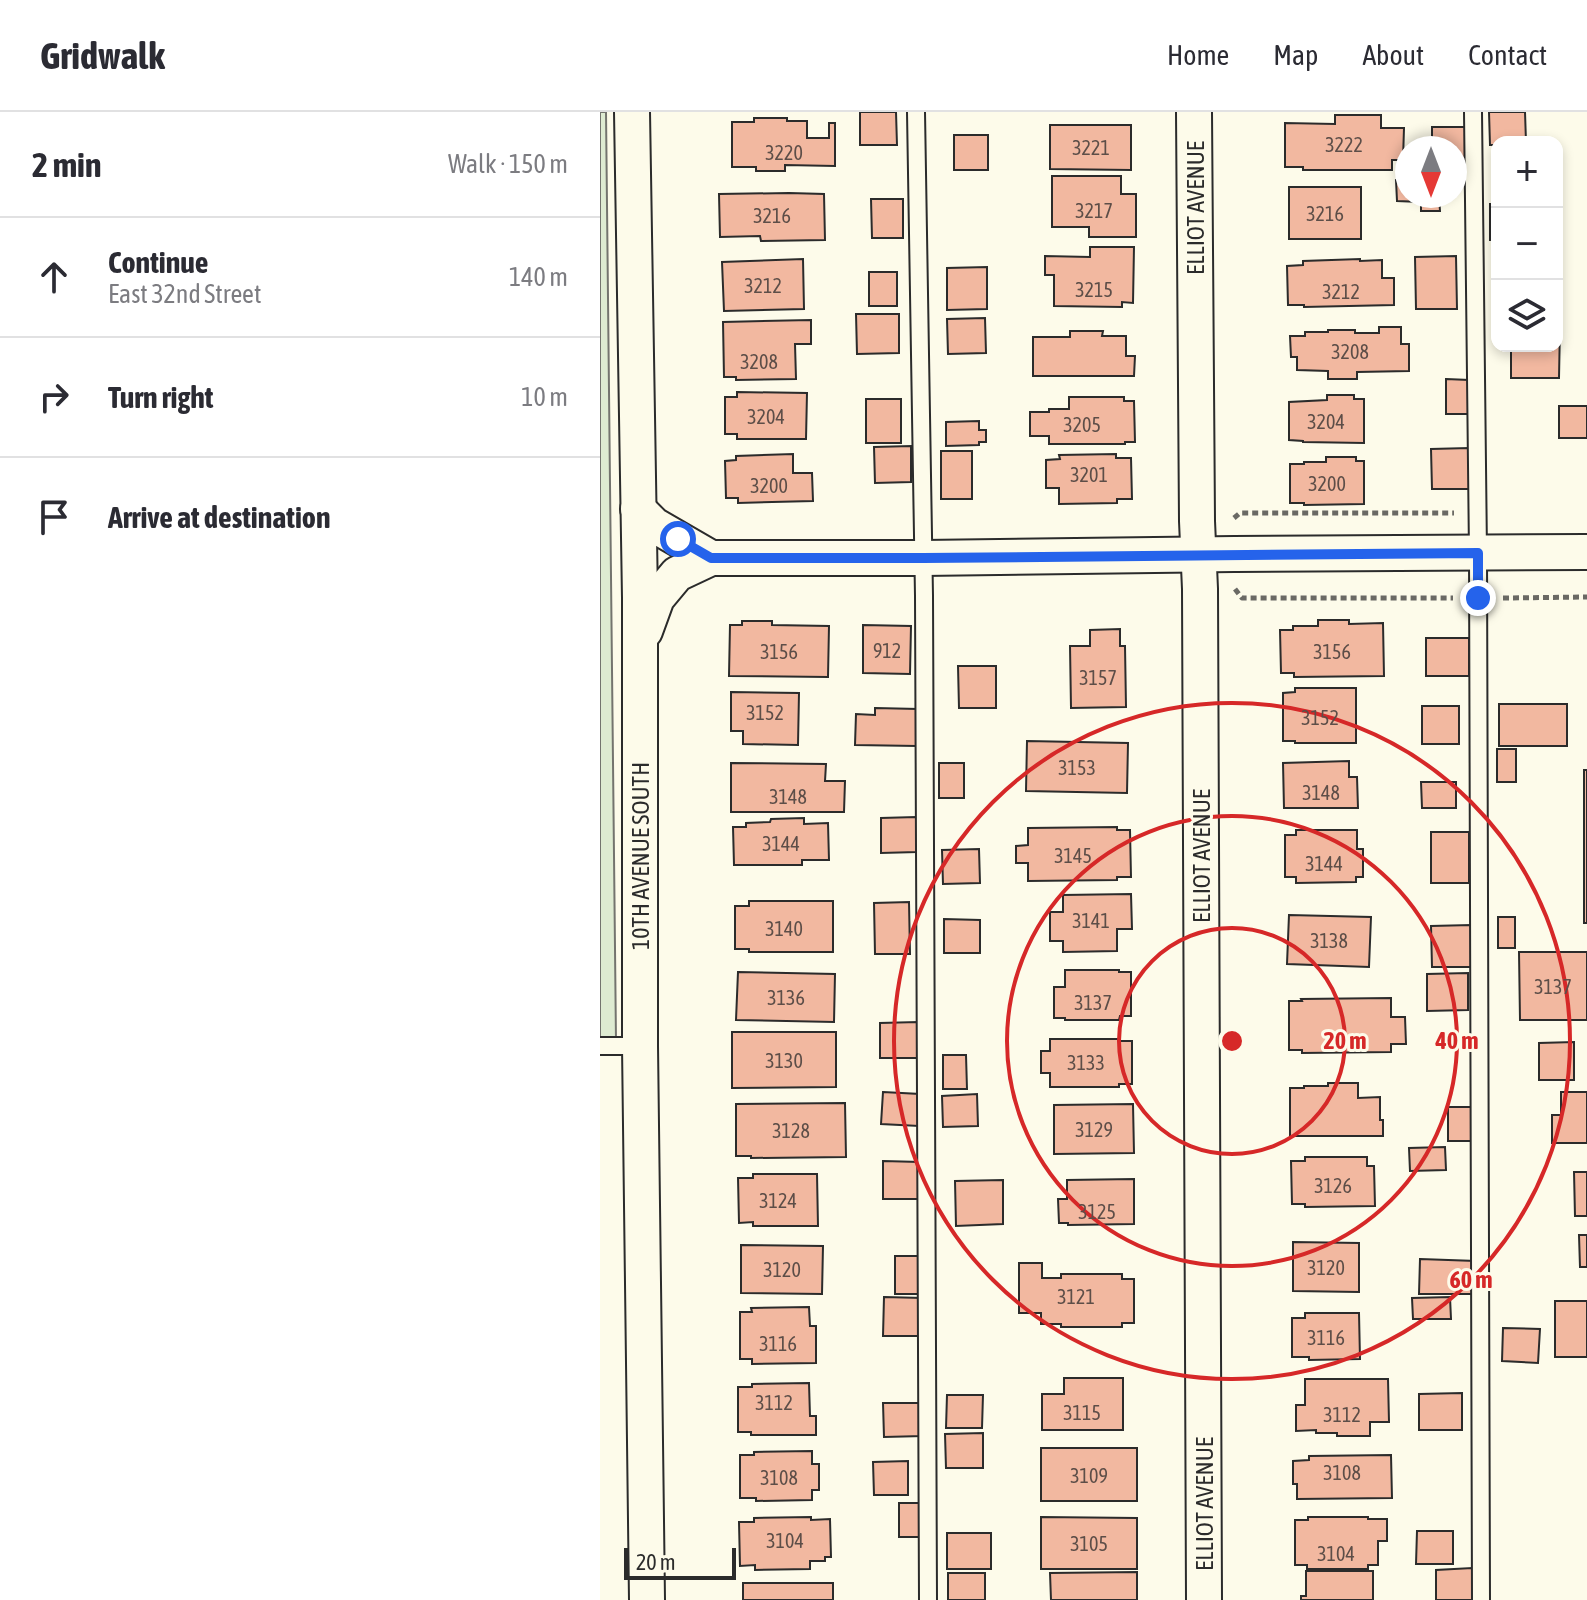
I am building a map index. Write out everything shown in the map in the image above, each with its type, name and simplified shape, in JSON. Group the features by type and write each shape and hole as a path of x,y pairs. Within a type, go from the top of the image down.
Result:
{"street":[{"name":"10TH AVENUE SOUTH","path":"632,112 640,644 640,1046 647,1600"},
{"name":"ELLIOT AVENUE","path":"1194,112 1200,589 1204,1600"},
{"path":"638,509 654,525 711,558"},
{"path":"640,644 657,598 677,574 711,558 1587,552"}],"lane":[{"path":"916,112 923,558 928,1600"},
{"path":"1473,112 1478,553 1481,1600"},
{"path":"600,1046 640,1046"}],"path":[{"path":"1232,520 1240,513 1477,513"},
{"path":"1235,588 1242,598 1587,597"}],"green space":[{"path":"600,112 606,112 616,1041 600,1041"}],"building":[{"path":"860,112 896,112 897,145 860,145"},
{"path":"1489,112 1525,112 1526,136 1491,136 1490,145"},
{"path":"1335,115 1381,115 1381,128 1404,128 1404,136 1395,136 1392,170 1303,170 1303,167 1285,167 1285,123 1335,124"},
{"path":"754,118 807,121 807,138 829,138 829,123 835,123 835,166 785,165 785,171 732,167 732,122 754,122"},
{"path":"1050,125 1131,125 1131,170 1050,169"},
{"path":"1432,127 1467,127 1467,136 1432,136"},
{"path":"954,135 988,135 988,170 954,170"},
{"path":"1052,176 1121,176 1121,194 1136,194 1136,237 1089,237 1089,227 1052,227"},
{"path":"1289,187 1361,187 1361,239 1289,239"},
{"path":"719,194 824,194 825,240 761,241 760,236 720,237"},
{"path":"871,199 903,199 903,238 872,238"},
{"path":"1421,208 1440,208 1440,211 1421,211"},
{"path":"1090,247 1134,247 1133,303 1122,302 1122,307 1054,306 1054,275 1045,275 1045,256 1090,257"},
{"path":"1456,256 1457,309 1416,309 1415,257"},
{"path":"803,259 804,309 724,311 722,262"},
{"path":"1382,260 1382,278 1394,278 1394,305 1288,305 1287,266 1303,265 1303,261"},
{"path":"987,267 987,309 947,310 947,268"},
{"path":"869,272 897,272 897,306 869,306"},
{"path":"856,314 899,314 899,353 857,354"},
{"path":"985,318 986,353 948,354 947,319"},
{"path":"811,320 811,344 795,344 796,379 736,380 736,377 724,377 723,322"},
{"path":"1379,327 1401,327 1401,344 1409,344 1409,371 1357,372 1357,379 1328,379 1328,371 1297,370 1297,357 1291,357 1290,336 1328,330 1379,333"},
{"path":"1070,331 1103,331 1102,336 1126,336 1126,356 1135,356 1134,376 1033,376 1033,337 1070,337"},
{"path":"1511,352 1560,352 1559,378 1511,378"},
{"path":"1446,379 1469,380 1468,414 1446,414"},
{"path":"737,392 807,393 806,439 737,439 737,434 725,434 725,397 737,397"},
{"path":"1327,395 1354,395 1354,399 1364,399 1364,443 1289,440 1289,402 1327,400"},
{"path":"1069,397 1124,397 1124,401 1134,401 1135,442 1049,444 1049,436 1030,436 1030,412 1069,409"},
{"path":"866,399 901,399 901,443 866,443"},
{"path":"1559,406 1587,406 1587,438 1559,438"},
{"path":"979,421 979,430 986,430 986,442 946,446 946,422"},
{"path":"911,446 911,482 875,483 874,447"},
{"path":"1469,448 1470,489 1432,489 1431,449"},
{"path":"941,451 972,451 972,499 941,499"},
{"path":"793,454 793,473 812,473 813,501 738,503 738,498 726,498 725,461 736,460 736,456"},
{"path":"1116,454 1116,458 1131,458 1132,499 1117,499 1117,503 1059,504 1059,488 1046,488 1046,460 1060,459 1059,455"},
{"path":"1326,457 1356,457 1356,461 1364,461 1364,504 1290,503 1290,464 1326,462"},
{"path":"1318,620 1349,620 1349,624 1383,623 1384,676 1294,677 1294,673 1281,673 1280,630 1293,630 1293,626 1318,626"},
{"path":"742,621 829,626 828,677 729,676 730,625 742,625"},
{"path":"863,625 911,626 910,674 863,673"},
{"path":"1120,629 1120,646 1125,646 1126,707 1071,708 1070,646 1090,646 1090,630"},
{"path":"1426,638 1469,638 1469,676 1426,676"},
{"path":"958,666 996,666 996,708 959,708"},
{"path":"1295,688 1356,688 1356,743 1283,741 1283,693 1295,692"},
{"path":"731,692 799,693 798,745 743,744 743,731 731,731"},
{"path":"1499,704 1567,704 1567,746 1499,746"},
{"path":"1422,706 1459,706 1459,744 1422,744"},
{"path":"875,708 918,709 917,746 855,745 856,714 875,715"},
{"path":"1027,741 1128,743 1127,793 1026,791"},
{"path":"1497,749 1516,749 1516,782 1497,782"},
{"path":"1349,761 1349,777 1357,777 1358,808 1284,808 1283,763"},
{"path":"731,763 826,764 825,781 845,781 844,812 731,812"},
{"path":"939,763 964,763 964,798 939,798"},
{"path":"1584,770 1587,770 1587,923 1584,923"},
{"path":"1421,782 1456,782 1456,808 1422,808"},
{"path":"916,817 917,852 881,853 881,818"},
{"path":"804,818 804,824 828,823 829,860 802,860 802,865 734,865 733,827 770,822 771,819"},
{"path":"1117,827 1117,830 1130,830 1131,877 1117,877 1117,880 1028,881 1028,863 1016,863 1016,846 1028,845 1028,828"},
{"path":"1296,830 1357,830 1357,849 1363,849 1363,877 1356,877 1356,882 1296,883 1296,877 1285,877 1285,835 1296,835"},
{"path":"1431,832 1469,832 1469,883 1431,883"},
{"path":"979,849 980,883 943,884 942,850"},
{"path":"1131,894 1132,929 1117,929 1117,951 1063,952 1063,941 1050,941 1050,912 1063,912 1063,895"},
{"path":"749,901 833,901 833,952 749,952 749,949 735,949 735,906 749,906"},
{"path":"909,902 910,954 875,954 874,903"},
{"path":"1289,915 1371,917 1369,967 1287,964"},
{"path":"1498,917 1515,917 1515,948 1498,948"},
{"path":"944,919 980,920 980,953 944,953"},
{"path":"1471,925 1472,967 1432,967 1431,926"},
{"path":"1519,952 1587,952 1587,1020 1520,1020"},
{"path":"1065,970 1131,972 1131,1016 1120,1016 1119,1020 1054,1018 1054,987 1065,987"},
{"path":"738,972 835,974 834,1022 736,1020"},
{"path":"1468,973 1468,1010 1427,1011 1427,974"},
{"path":"1391,998 1391,1017 1405,1017 1406,1044 1391,1044 1391,1052 1302,1053 1302,1050 1289,1050 1289,1001"},
{"path":"918,1022 919,1058 880,1058 880,1023"},
{"path":"732,1032 836,1032 836,1087 732,1088"},
{"path":"1050,1039 1132,1041 1132,1084 1119,1084 1119,1087 1050,1087 1050,1073 1041,1073 1041,1051 1050,1051"},
{"path":"1574,1042 1574,1080 1539,1080 1539,1043"},
{"path":"943,1055 966,1055 967,1089 943,1089"},
{"path":"1328,1083 1358,1083 1358,1098 1380,1097 1383,1136 1290,1136 1290,1088 1328,1086"},
{"path":"883,1092 920,1094 919,1126 881,1124"},
{"path":"1561,1092 1587,1092 1587,1143 1552,1143 1552,1115 1561,1115"},
{"path":"977,1094 978,1126 943,1127 942,1096"},
{"path":"845,1103 846,1157 736,1156 736,1104"},
{"path":"1133,1104 1134,1153 1054,1154 1054,1105"},
{"path":"1448,1107 1475,1107 1475,1141 1448,1141"},
{"path":"1445,1147 1446,1170 1410,1171 1409,1148"},
{"path":"1305,1157 1367,1157 1367,1166 1374,1166 1375,1206 1305,1207 1305,1204 1292,1204 1291,1161 1305,1161"},
{"path":"883,1161 920,1162 920,1199 883,1199"},
{"path":"1574,1172 1587,1172 1587,1216 1575,1216"},
{"path":"753,1174 817,1174 818,1226 753,1226 753,1222 739,1223 738,1178 753,1178"},
{"path":"1134,1179 1134,1224 1059,1223 1058,1199 1067,1199 1067,1180"},
{"path":"1003,1180 1003,1224 956,1226 955,1181"},
{"path":"1579,1235 1587,1235 1587,1267 1580,1267"},
{"path":"1293,1242 1359,1243 1359,1292 1293,1291"},
{"path":"741,1245 823,1246 822,1294 741,1293"},
{"path":"895,1256 922,1256 921,1294 895,1294"},
{"path":"1420,1259 1476,1261 1475,1294 1419,1294"},
{"path":"1019,1263 1042,1263 1042,1278 1061,1278 1061,1274 1122,1274 1122,1279 1134,1279 1134,1323 1122,1323 1122,1327 1061,1327 1061,1324 1041,1324 1041,1313 1019,1313"},
{"path":"884,1297 923,1298 922,1336 883,1336"},
{"path":"1450,1297 1451,1319 1413,1319 1412,1298"},
{"path":"1555,1301 1587,1301 1587,1357 1555,1357"},
{"path":"809,1307 810,1326 816,1326 816,1363 752,1364 752,1359 740,1359 740,1312 752,1312 751,1308"},
{"path":"1305,1313 1359,1313 1360,1359 1309,1360 1309,1357 1292,1357 1292,1318 1305,1318"},
{"path":"1503,1328 1540,1329 1538,1363 1502,1361"},
{"path":"1064,1378 1123,1378 1123,1430 1042,1430 1042,1394 1064,1394"},
{"path":"1305,1379 1388,1379 1389,1422 1370,1422 1370,1436 1296,1431 1296,1405 1305,1405"},
{"path":"809,1383 810,1416 816,1416 816,1435 751,1435 751,1432 738,1432 738,1387"},
{"path":"1462,1393 1462,1430 1419,1430 1419,1394"},
{"path":"947,1395 983,1395 982,1428 946,1428"},
{"path":"883,1403 923,1403 923,1436 884,1437"},
{"path":"983,1433 983,1468 946,1468 945,1434"},
{"path":"1041,1448 1137,1448 1137,1501 1041,1501"},
{"path":"812,1451 812,1464 819,1464 819,1490 812,1490 812,1500 756,1501 756,1498 740,1498 740,1455"},
{"path":"1391,1455 1392,1498 1297,1499 1297,1484 1293,1484 1293,1461 1309,1460 1309,1456"},
{"path":"908,1461 908,1495 874,1495 873,1462"},
{"path":"899,1503 923,1503 923,1537 899,1537"},
{"path":"811,1517 811,1520 830,1519 831,1557 825,1557 825,1561 810,1561 810,1569 755,1570 755,1565 740,1566 739,1522 754,1522 754,1518"},
{"path":"1041,1517 1137,1518 1137,1569 1041,1569"},
{"path":"1308,1517 1387,1519 1387,1541 1378,1541 1378,1565 1368,1565 1368,1569 1307,1569 1307,1565 1295,1565 1295,1520 1308,1520"},
{"path":"1417,1531 1453,1531 1453,1564 1416,1564"},
{"path":"947,1533 991,1533 991,1569 947,1569"},
{"path":"1472,1568 1472,1600 1436,1600 1436,1570"},
{"path":"1306,1571 1373,1571 1373,1600 1301,1600 1301,1596 1306,1596"},
{"path":"1137,1572 1137,1600 1051,1600 1050,1573"},
{"path":"948,1573 985,1573 985,1600 948,1600"},
{"path":"743,1583 833,1583 833,1600 743,1600"}],"route":[{"path":"678,539 711,558 1478,553 1478,598"}]}
